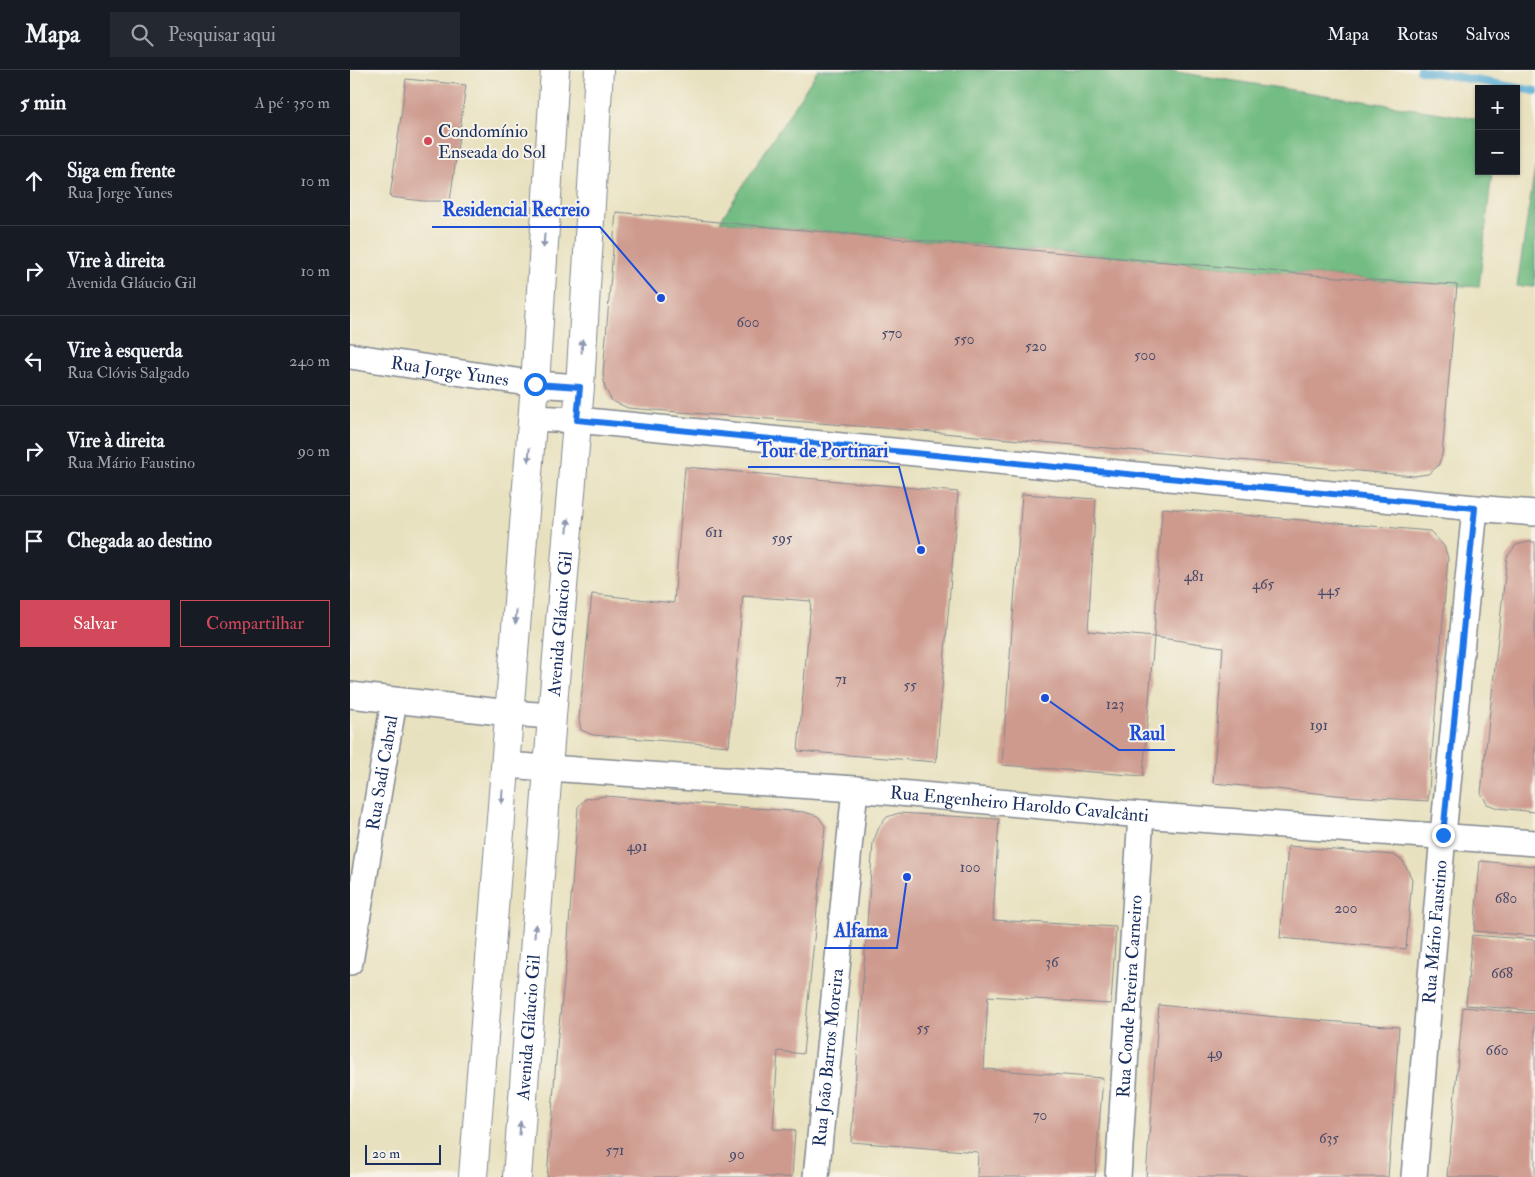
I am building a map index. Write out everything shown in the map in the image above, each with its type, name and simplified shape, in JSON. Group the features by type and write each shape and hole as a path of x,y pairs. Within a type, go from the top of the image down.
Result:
{"street":[{"path":"473,1177 535,384 555,70"},
{"path":"560,70 569,75 577,76 585,76 597,70"},
{"name":"Avenida Gláucio Gil","path":"516,1177 580,387 597,70"},
{"name":"Rua Jorge Yunes","path":"350,356 535,384 580,387"},
{"path":"532,418 577,420 1535,513"},
{"name":"Rua Mário Faustino","path":"1414,1177 1443,835 1475,508"},
{"path":"350,695 508,713 552,716"},
{"name":"Rua Sadi Cabral","path":"350,962 394,701"},
{"name":"Rua Engenheiro Haroldo Cavalcânti","path":"505,765 855,789 1141,815 1535,843"},
{"name":"Rua João Barros Moreira","path":"816,1177 855,789"},
{"name":"Rua Conde Pereira Carneiro","path":"1118,1177 1141,815"}],"green space":[{"path":"818,70 1164,70 1475,118 1475,175 1492,175 1479,287 1372,280 791,229 720,221"},
{"path":"1535,168 1535,287 1517,286"}],"building":[{"name":"Condomínio Enseada do Sol","path":"406,79 466,85 450,201 423,201 390,197"},
{"path":"616,212 1372,280 1457,285 1442,455 1438,466 1428,474 1414,476 921,431 628,408 612,401 605,388 603,374"},
{"path":"685,467 958,492 936,762 798,751 811,601 743,596 729,746 593,735 581,730 579,719 592,594 674,603"},
{"path":"1022,494 1096,499 1088,631 1154,637 1143,776 1002,765"},
{"path":"1162,508 1430,531 1444,546 1448,558 1428,801 1347,796 1213,783 1223,647 1154,637"},
{"path":"1535,542 1535,812 1498,808 1487,804 1481,793 1507,557 1516,545"},
{"path":"605,796 804,812 818,816 825,826 803,1054 778,1051 773,1129 795,1130 792,1177 547,1177 578,807 585,799"},
{"path":"899,813 999,819 993,920 1116,927 1111,1004 988,996 984,1069 1103,1078 1095,1177 977,1177 978,1152 851,1142 873,843 879,827 887,817"},
{"path":"1288,846 1393,855 1403,861 1412,879 1406,949 1280,938"},
{"path":"1480,861 1535,866 1535,936 1474,931"},
{"path":"1472,935 1535,940 1535,1011 1466,1005"},
{"path":"1159,1005 1399,1027 1388,1177 1146,1177"},
{"path":"1463,1007 1535,1014 1535,1177 1447,1177"}],"waterway":[{"path":"1420,70 1535,91"}],"place":[{"name":"Condomínio Enseada do Sol","path":"428,141"},
{"name":"Residencial Recreio","path":"661,298"},
{"name":"Tour de Portinari","path":"921,550"},
{"name":"Raul","path":"1045,698"},
{"name":"Alfama","path":"907,877"}],"route":[{"path":"535,384 580,387 577,420 1475,508 1443,835"}]}
